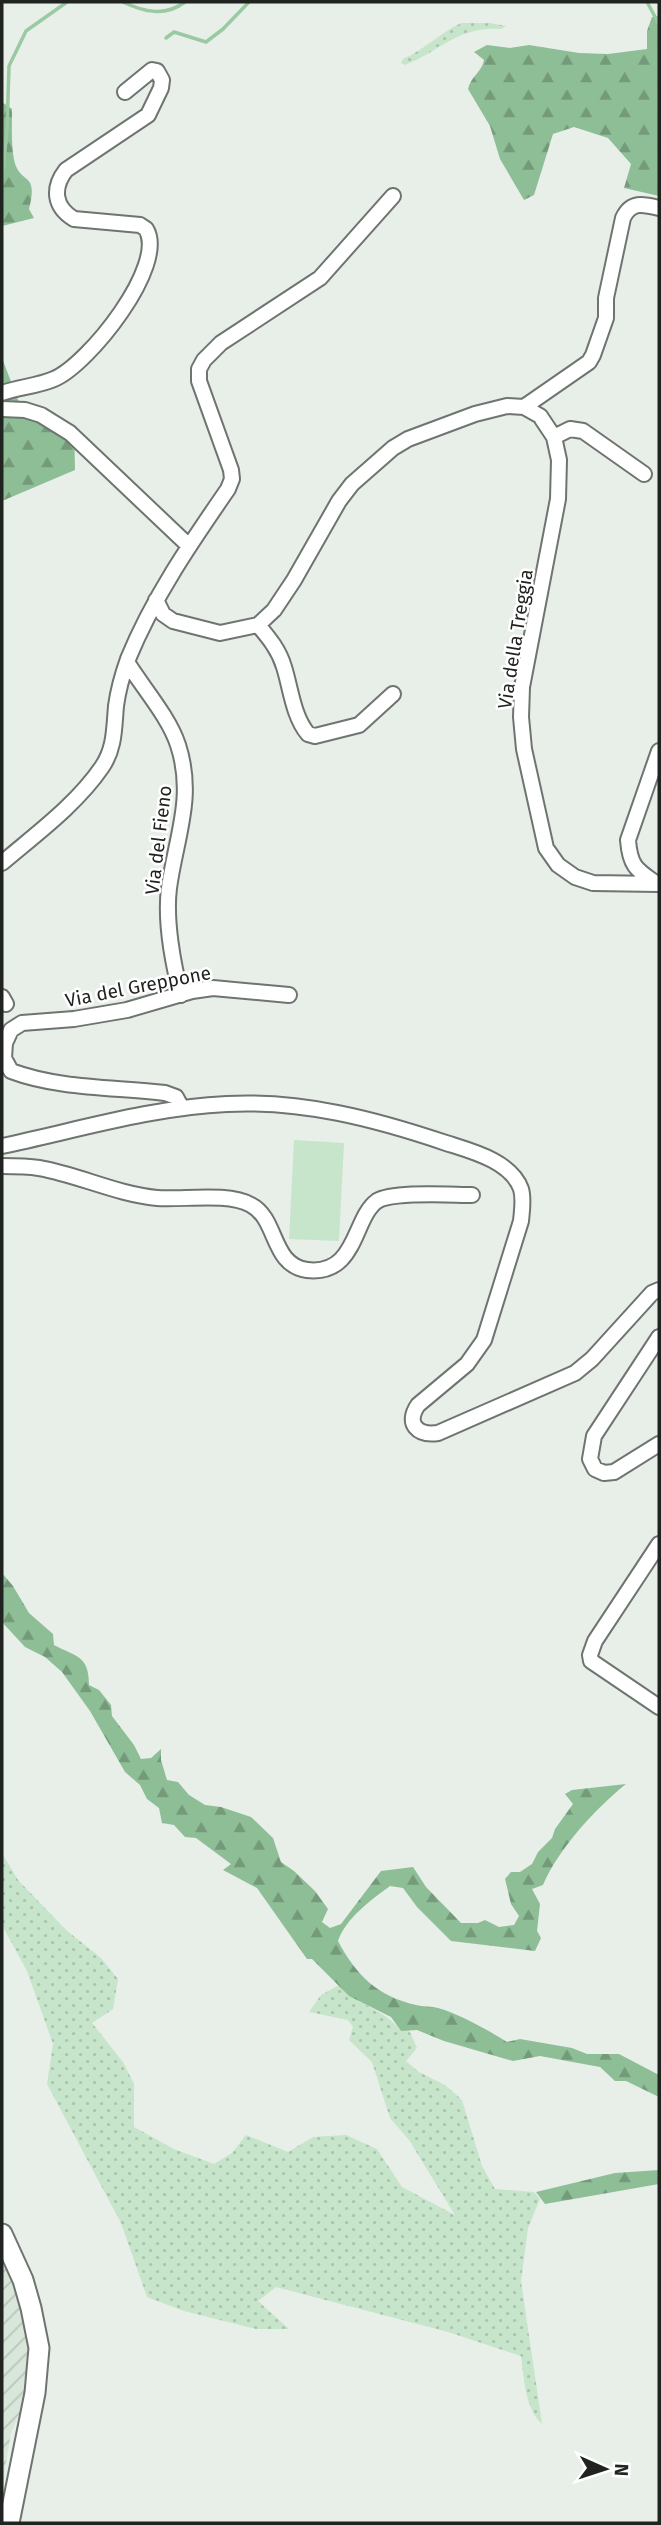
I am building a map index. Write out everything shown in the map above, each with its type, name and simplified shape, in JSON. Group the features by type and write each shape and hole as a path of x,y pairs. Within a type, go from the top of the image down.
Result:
{"main road":[{"path":"2,2234 23,2280 32,2308 39,2348 35,2393 9,2523"}],"street":[{"path":"2,394 54,379 77,365 123,308 141,280 151,246 146,229 140,225 74,219 64,213 57,196 60,178 66,170 148,115 161,88 160,75 152,70 125,92"},
{"path":"2,863 69,804 101,768 113,742 117,702 127,662 156,600 232,480 223,443 201,390 199,369 204,360 221,343 320,278 393,196"},
{"path":"524,407 589,362 606,318 606,298 623,218 627,210 634,205 644,204 659,208"},
{"path":"156,600 163,614 173,621 220,633 258,625 274,610 339,501 352,484 393,447 475,414 507,406 524,407 540,416 554,437 570,429 583,431 644,474"},
{"path":"2,409 25,410 41,415 70,433 189,546"},
{"name":"Via della Treggia","path":"554,437 559,460 558,499 522,687 524,749 540,823 546,848 558,864 575,877 593,883 615,885 658,884"},
{"path":"258,625 273,642 296,711 308,734 315,736 359,725 393,694"},
{"name":"Via del Fieno","path":"127,662 172,730 184,768 186,796 182,830 169,891 172,961 181,995"},
{"name":"Via della Treggia","path":"658,884 634,868 629,856 628,840 659,751"},
{"name":"Via del Greppone","path":"182,1108 176,1097 165,1093 55,1083 25,1077 11,1071 4,1058 5,1042 11,1030 22,1023 74,1019 127,1010 213,988 289,995"},
{"path":"2,1146 182,1108 230,1103 303,1107 349,1114 391,1125 497,1163 515,1177 521,1189 521,1221 484,1340 467,1364 418,1405 412,1414 418,1431 427,1435 438,1433 575,1373 592,1359 652,1293 659,1290"},
{"path":"2,1166 38,1167 137,1196 242,1200 263,1214 284,1257 293,1266 307,1270 322,1269 340,1260 351,1247 371,1207 378,1201 398,1195 472,1195"},
{"path":"659,1337 594,1436 590,1459 595,1469 604,1473 614,1472 659,1444"},
{"path":"659,1544 595,1641 590,1655 591,1661 659,1707"}],"shaded area":[{"path":"2,2234 23,2280 35,2393 18,2416 11,2433 2,2486"}],"green space":[{"path":"659,16 659,196 624,188 631,164 608,138 574,127 553,134 534,195 524,200 500,159 490,126 468,89 484,60 474,52 487,45 510,48 529,45 579,53 608,54 647,49 647,31 652,17"},
{"path":"461,23 506,26 461,35 418,59 405,65 401,63 403,59"},
{"path":"2,102 12,109 14,160 20,173 30,183 32,189 29,209 34,218 2,226"},
{"path":"2,358 20,405 40,410 74,425 75,470 2,501"},
{"path":"294,1140 344,1143 339,1241 289,1239"},
{"path":"2,1573 29,1613 53,1634 54,1645 84,1662 89,1685 99,1690 111,1705 112,1716 141,1759 151,1758 161,1749 167,1780 178,1782 189,1795 205,1805 221,1807 251,1817 273,1838 281,1862 315,1891 328,1909 322,1922 330,1928 341,1924 381,1871 413,1867 426,1887 461,1923 478,1923 485,1920 499,1927 514,1925 519,1916 511,1904 505,1879 511,1872 520,1872 532,1864 538,1852 552,1838 555,1829 573,1804 565,1794 572,1790 626,1784 579,1830 558,1857 543,1885 532,1889 540,1904 537,1931 541,1938 535,1951 451,1941 417,1907 403,1888 390,1886 353,1917 338,1941 360,1974 390,1996 416,2005 446,2010 507,2042 520,2039 572,2048 587,2054 619,2054 659,2075 659,2097 626,2081 615,2081 600,2067 540,2056 513,2061 444,2041 417,2030 401,2031 391,2017 349,1996 312,1959 307,1959 257,1888 223,1870 231,1864 196,1838 185,1837 174,1825 162,1823 159,1808 147,1799 140,1785 125,1772 90,1711 62,1672 45,1657 25,1647 2,1622"},
{"path":"2,1853 18,1880 66,1930 101,1958 118,1979 113,2009 92,2023 123,2062 134,2084 134,2127 174,2149 214,2164 232,2153 246,2135 288,2152 313,2137 346,2135 377,2149 402,2187 455,2215 409,2140 390,2118 372,2062 349,2040 353,2027 348,2020 309,2012 321,1995 339,1985 354,1998 386,2017 401,2031 409,2030 417,2048 406,2061 419,2072 445,2085 462,2100 482,2166 495,2189 534,2192 540,2199 528,2228 521,2281 542,2424 536,2418 529,2401 521,2356 448,2332 276,2287 258,2301 289,2329 256,2329 184,2311 147,2297 121,2223 47,2084 53,2044 27,1971 2,1925"},
{"path":"659,2170 659,2184 545,2204 536,2192 615,2173"}],"waterway":[{"path":"2,180 9,66 26,31 67,2"},
{"path":"123,2 154,11 170,10 185,2"},
{"path":"166,38 174,32 206,42 249,2"},
{"path":"647,2 659,24"}]}
